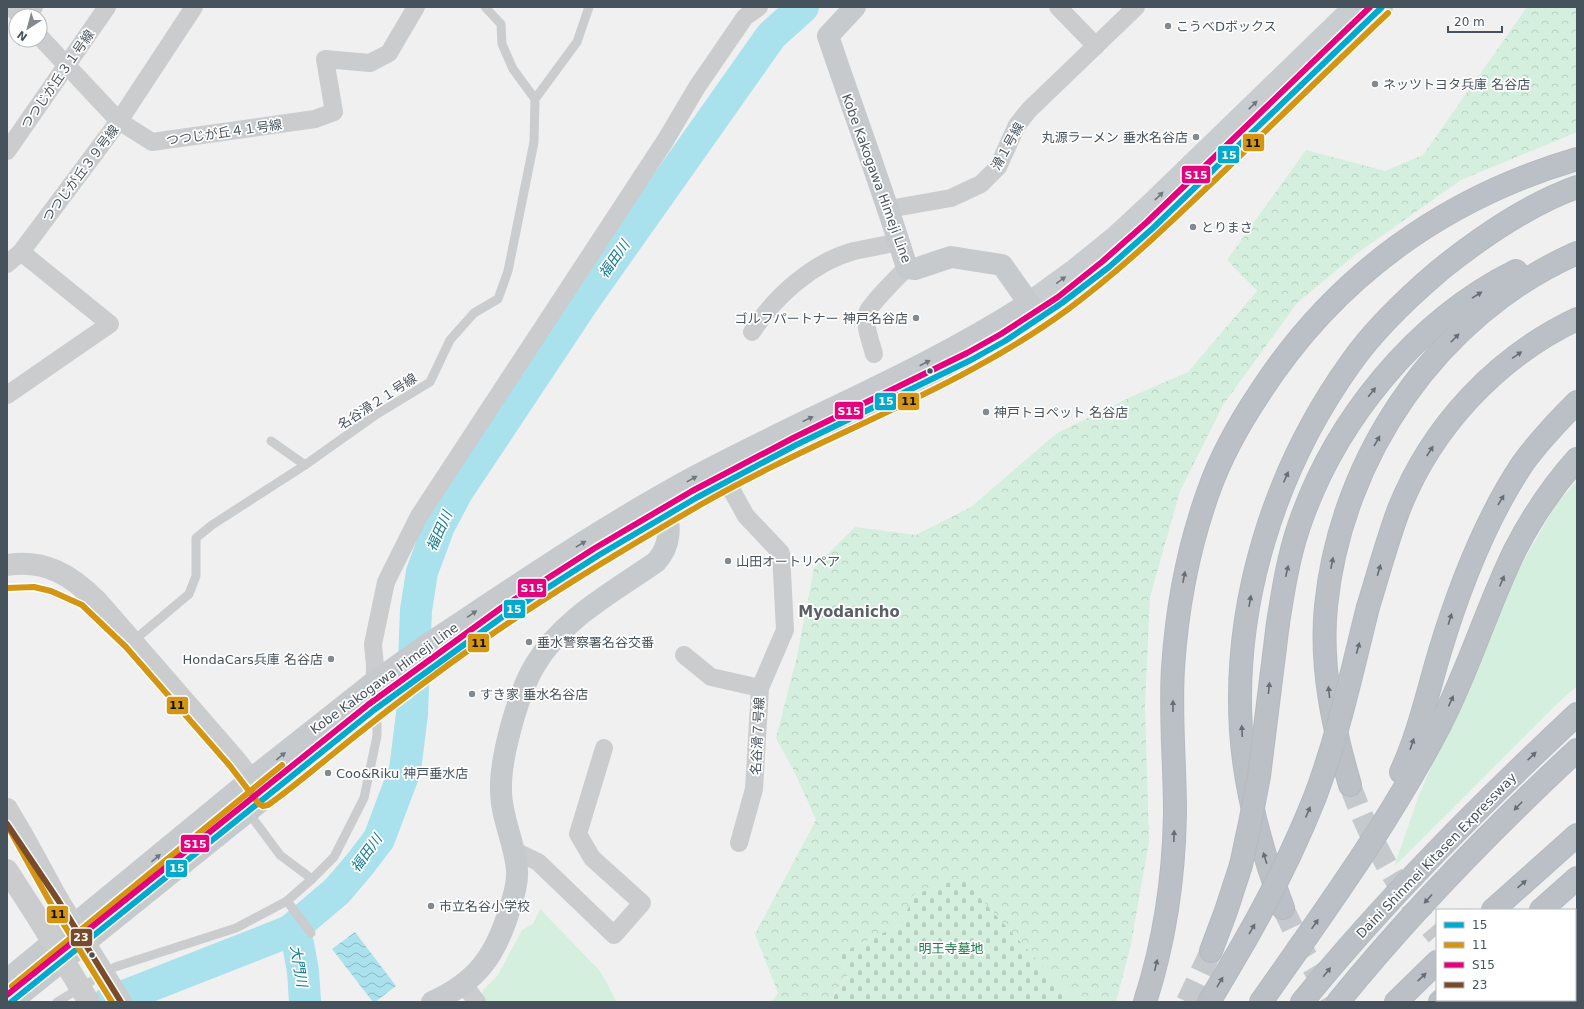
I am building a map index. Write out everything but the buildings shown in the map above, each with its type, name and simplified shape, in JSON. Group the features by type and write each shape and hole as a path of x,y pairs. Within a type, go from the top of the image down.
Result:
{"highway":[{"path":"1145,1002 1155,972 1166,924 1172,872 1175,814 1173,671 1184,575 1209,489 1228,446 1250,407 1279,363 1303,333 1333,301 1366,270 1404,241 1449,213 1487,192 1531,173 1577,159"},
{"path":"1283,908 1260,841 1241,732 1241,679 1245,629 1259,558 1280,492 1299,447 1324,403 1350,363 1382,324 1412,294 1451,261 1490,233 1531,208 1577,187"},
{"path":"1211,951 1226,911 1240,865 1250,823 1286,574 1298,529 1316,484 1333,451 1361,406 1390,369 1420,339 1461,304 1504,278 1547,256 1577,245"},
{"path":"1350,785 1338,744 1329,698 1325,650 1326,606 1332,563 1343,519 1355,486 1387,423 1411,389 1439,354 1471,322 1507,292 1536,274 1577,253"},
{"path":"1209,1002 1258,919 1280,876 1315,796 1331,749 1368,607 1399,509 1420,466 1446,426 1476,391 1514,357 1558,328 1577,319"},
{"path":"1346,880 1384,808 1405,763 1456,600 1474,554 1498,506 1524,463 1556,423 1577,402"},
{"path":"1261,1002 1373,840 1440,724 1515,551 1534,515 1557,481 1577,459"},
{"name":"Daini Shinmei Kitasen Expressway","path":"1302,1002 1333,964 1421,867 1504,783 1577,714"},
{"name":"Daini Shinmei Kitasen Expressway","path":"1338,1002 1358,977 1444,882 1529,795 1577,750"},
{"path":"1494,909 1577,835"},
{"path":"1542,909 1577,878"},
{"path":"1401,997 1436,963"}],"main road":[{"name":"Kobe Kakogawa Himeji Line","path":"855,7 828,36 889,209 907,268 915,269 951,257 1002,265 1034,311"},
{"path":"1034,311 1084,287 1126,253 1169,213 1345,17 1382,7"},
{"name":"Kobe Kakogawa Himeji Line","path":"10,1002 374,710 430,668 505,616 624,540 663,507 705,493 800,444 946,373 981,354 1034,311"},
{"name":"Kobe Kakogawa Himeji Line","path":"7,980 250,780 370,685 428,644 559,558 663,507 766,440 936,357 984,331 1034,311"},
{"path":"432,1002 464,985 477,973 488,960 507,918 515,891 517,878 514,850 503,813 501,789 505,753 509,736 529,675 544,652 566,627 588,609 656,562 663,554 668,541 663,507"}],"street":[{"name":"つつじが丘３１号線","path":"7,151 107,7"},
{"path":"119,121 194,7"},
{"name":"つつじが丘４１号線","path":"119,121 152,142 315,119 334,112 325,59 370,63 389,53 416,7"},
{"path":"374,710 375,666 373,644 386,582 419,516 665,141 697,87 745,17 759,7"},
{"path":"1058,7 1096,46"},
{"name":"滑１号線","path":"889,209 951,198 981,184 998,167 1017,125 1029,110 1136,7"},
{"name":"つつじが丘３９号線","path":"7,264 21,252 119,121 48,45"},
{"path":"752,332 762,316 785,292 818,266 852,252 900,242"},
{"path":"7,395 110,324 21,252"},
{"path":"874,354 866,322 868,311 899,274 907,268"},
{"name":"名谷滑７号線","path":"727,482 746,516 780,553 785,630 760,688 754,789 739,843"},
{"path":"7,565 28,564 47,567 64,574 82,586 236,761 265,798"},
{"path":"7,580 35,578 54,583 70,590 86,598 132,642"},
{"path":"684,655 711,677 760,688"},
{"path":"514,850 538,862 614,935 642,903 592,858 578,834 604,748"},
{"path":"7,809 58,900"},
{"path":"7,824 58,900 121,1002"},
{"path":"10,875 36,920 79,1002"},
{"path":"36,920 89,1002"},
{"path":"464,985 477,1002"}],"lane":[{"path":"485,7 500,24 504,50 513,69 535,99 577,42 589,7"},
{"name":"名谷滑２１号線","path":"132,642 189,594 196,576 196,538 212,525 305,465 374,416 430,382 450,340 474,313 498,299 508,271 534,142 535,99"},
{"path":"270,442 305,465"},
{"path":"57,1002 115,967 236,928 287,901 312,879 334,857 364,798 377,736 377,724 374,710"},
{"path":"248,812 280,856 312,879"},
{"path":"287,901 311,933"}],"green space":[{"path":"1527,7 1577,7 1577,132 1461,180 1356,254 1297,303 1223,405 1180,491 1150,597 1145,706 1149,841 1131,944 1116,1002 1075,1002 962,878 913,895 902,924 839,954 848,975 833,996 832,1002 771,1002 778,993 755,934 816,820 794,771 776,738 797,656 814,568 855,527 916,535 971,507 1057,433 1137,394 1188,372 1257,291 1227,260 1306,150 1385,171 1423,155"},
{"path":"1577,481 1577,686 1559,702 1394,867 1419,795 1512,581 1556,504"},
{"name":"明王寺墓地","path":"962,878 1075,1002 832,1002 833,997 848,975 839,954 902,924 913,895"},
{"name":"市立名谷小学校","path":"540,909 600,971 617,1002 483,1002 483,990 498,975 522,930 533,924"},
{"path":"1577,914 1577,1002 1481,1002 1576,1001"}],"water":[{"path":"355,932 396,986 375,1002 373,1002 332,949"}],"waterway":[{"name":"福田川","path":"109,1002 290,931 337,891 379,839 405,770 412,714 416,610 422,572 439,526 457,492 586,298 771,36 803,7"},
{"name":"大門川","path":"290,931 298,944 303,971 305,1002"}],"tunnel":[{"path":"1350,785 1367,826 1386,864 1410,901 1436,934"},
{"path":"1283,908 1306,956 1334,1002"},
{"path":"1187,1002 1211,951"}],"transit line":[{"name":"S15","path":"7,995 369,704 501,608 595,548 692,491 793,438 967,353 1001,334 1058,297 1103,261 1147,222 1370,7"},
{"name":"15","path":"11,1002 374,710 505,615 599,555 696,498 796,445 971,360 1005,341 1062,303 1109,267 1153,228 1382,7"},
{"name":"11","path":"7,588 34,587 51,591 82,605 126,647 230,766 259,804 263,806 268,805 357,734 448,665 509,622 604,562 700,505 746,480 933,390 979,365 1024,339 1067,310 1107,279 1163,229 1388,13"},
{"name":"11","path":"12,986 282,765"},
{"name":"23","path":"7,824 58,900 121,1002"},
{"name":"11","path":"7,825 51,904 112,1002"}],"place":[{"name":"こうべDボックス","path":"1168,26"},
{"name":"ネッツトヨタ兵庫 名谷店","path":"1375,84"},
{"name":"丸源ラーメン 垂水名谷店","path":"1196,137"},
{"name":"とりまさ","path":"1193,227"},
{"name":"ゴルフパートナー 神戸名谷店","path":"916,318"},
{"name":"神戸トヨペット 名谷店","path":"986,412"},
{"name":"山田オートリペア","path":"728,561"},
{"name":"垂水警察署名谷交番","path":"529,642"},
{"name":"HondaCars兵庫 名谷店","path":"331,659"},
{"name":"すき家 垂水名谷店","path":"472,694"},
{"name":"Coo&Riku 神戸垂水店","path":"328,773"},
{"name":"市立名谷小学校","path":"431,906"}],"district":[{"name":"Myodanicho","path":"849,612"}]}
